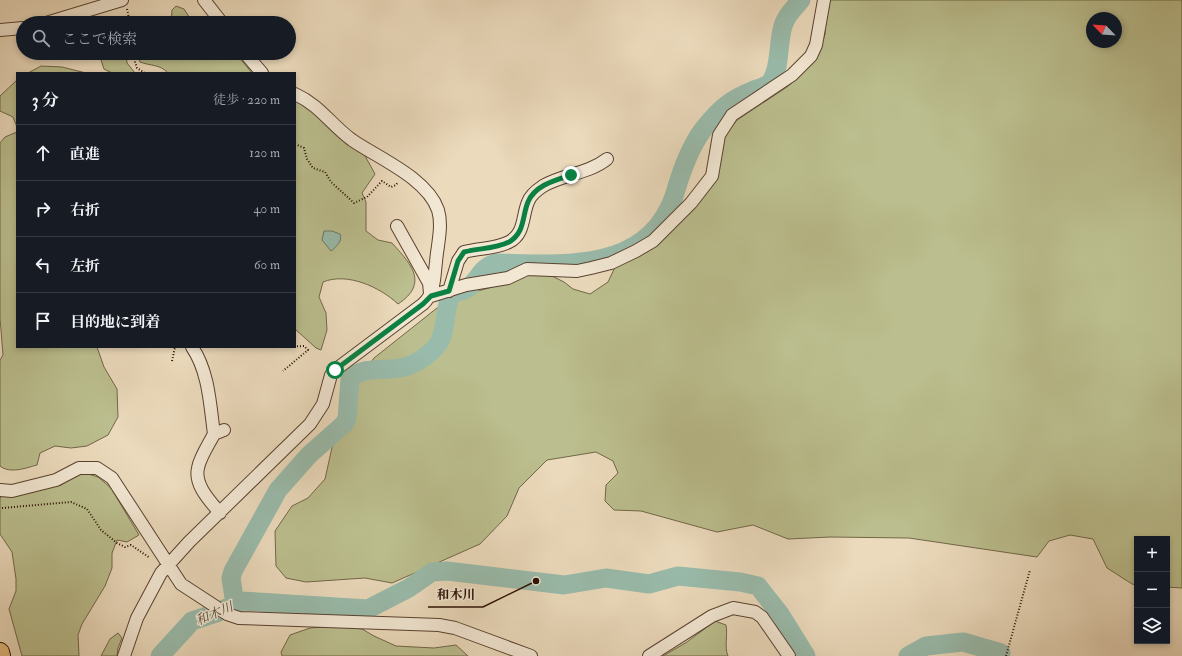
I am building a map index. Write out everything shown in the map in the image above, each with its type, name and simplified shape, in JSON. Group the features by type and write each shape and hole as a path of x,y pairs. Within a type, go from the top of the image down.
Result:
{"highway":[{"path":"0,652 1,656"}],"street":[{"path":"204,0 217,16"},
{"path":"124,656 137,618 165,569 189,542 310,424 323,404 331,375 335,370 423,304 431,296 472,284 508,278 527,269 577,270 591,268 611,263 653,241 691,203 712,176 719,135 732,115 759,95 788,79 811,56 816,45 824,0"},
{"path":"73,16 124,3"},
{"path":"0,30 16,29"},
{"path":"251,60 261,72"},
{"path":"296,95 310,102 352,139 381,156 424,189 438,210 439,224 431,296"},
{"path":"449,291 458,261 464,252 493,248 510,242 517,236 523,224 528,201 534,193 543,186 597,167 607,159"},
{"path":"397,226 429,283 431,296"},
{"path":"193,348 201,363 219,432 198,468 198,478 208,500 220,513"},
{"path":"0,490 12,491 56,480 78,468 97,468 112,478 165,569 181,584 214,606 227,614 239,618 439,625 455,628 531,656"},
{"path":"649,656 712,616 734,608 755,612 762,617 789,656"}],"path":[{"path":"124,3 128,16"},
{"path":"134,60 137,68 143,72"},
{"path":"296,144 304,148 307,159 313,168 325,172 331,182 354,203 367,197 382,181 394,187 405,173"},
{"path":"283,371 308,350 304,346 296,346"},
{"path":"172,361 175,348"},
{"path":"2,508 71,502 87,509 105,534 125,547 131,545 165,569"},
{"path":"1006,656 1030,570"}],"green space":[{"path":"830,0 1182,0 1182,588 1170,587 1170,536 1134,536 1134,584 1107,568 1093,539 1070,535 1049,541 1037,557 909,538 830,537 788,539 753,525 717,532 641,511 614,510 605,501 606,485 618,473 613,461 596,452 547,460 519,488 507,516 480,544 392,583 365,578 306,582 286,578 276,566 275,531 292,506 308,498 325,479 333,443 355,384 374,358 437,308 474,292 507,283 530,274 548,274 564,282 573,289 590,294 608,282 616,265 655,245 718,172 725,134 737,120 787,87 799,77 813,61 819,51 825,34 827,6"},
{"path":"176,6 184,9 188,16 172,16 172,10"},
{"path":"101,60 127,60 127,63 134,72 110,72 104,69"},
{"path":"139,60 241,60 251,72 167,72 162,68 140,62"},
{"path":"41,66 62,67 82,72 30,72"},
{"path":"16,81 16,124 13,117 0,111 0,96"},
{"path":"296,100 305,104 364,154 375,174 362,193 366,202 366,231 378,240 392,243 410,266 414,273 415,281 408,296 398,304 373,287 353,280 332,279 323,282 319,297 326,313 327,330 321,350 316,348 296,330"},
{"path":"16,132 16,348 97,348 104,367 117,389 118,417 108,435 87,446 71,448 55,446 40,453 37,465 13,470 8,470 0,466 0,360 3,355 0,318 0,143 5,137"},
{"path":"82,472 98,477 111,488 139,535 127,542 117,540 112,553 112,568 105,586 82,624 78,635 79,656 22,656 9,609 16,591 16,579 12,552 0,534 0,498 4,494 61,485"},
{"path":"715,621 726,625 726,649 728,656 663,656 687,642"},
{"path":"335,626 362,629 396,646 434,648 456,645 468,656 282,656 281,652 290,635 310,628"},
{"path":"118,633 122,638 117,656 101,656 110,639"}],"shaded area":[{"path":"324,231 332,231 340,234 340,241 331,251 322,240"}],"waterway":[{"path":"235,604 231,578 233,571 278,490 309,455 344,424 347,419 350,379 361,372 405,367 426,356 435,348 441,339 447,306 451,294 469,287 483,270 491,265 496,263 569,263 593,260 616,254 637,244 655,229 674,198 690,152 706,126 727,104 746,93 771,82 775,75 783,26 789,14 801,0"},
{"name":"和木川","path":"160,656 192,621 216,613 242,601 368,609 409,588 432,572 447,571 564,585 606,578 649,584 678,576 740,582 758,586 780,614 806,656"},
{"name":"和木川","path":"908,656 926,646 963,642 1001,653"}],"place":[{"name":"和木川","path":"536,581"}],"route":[{"path":"335,370 341,364 361,351 423,304 431,296 449,291 458,261 464,252 493,248 510,242 517,236 523,224 528,201 534,193 543,186 571,175"}]}
